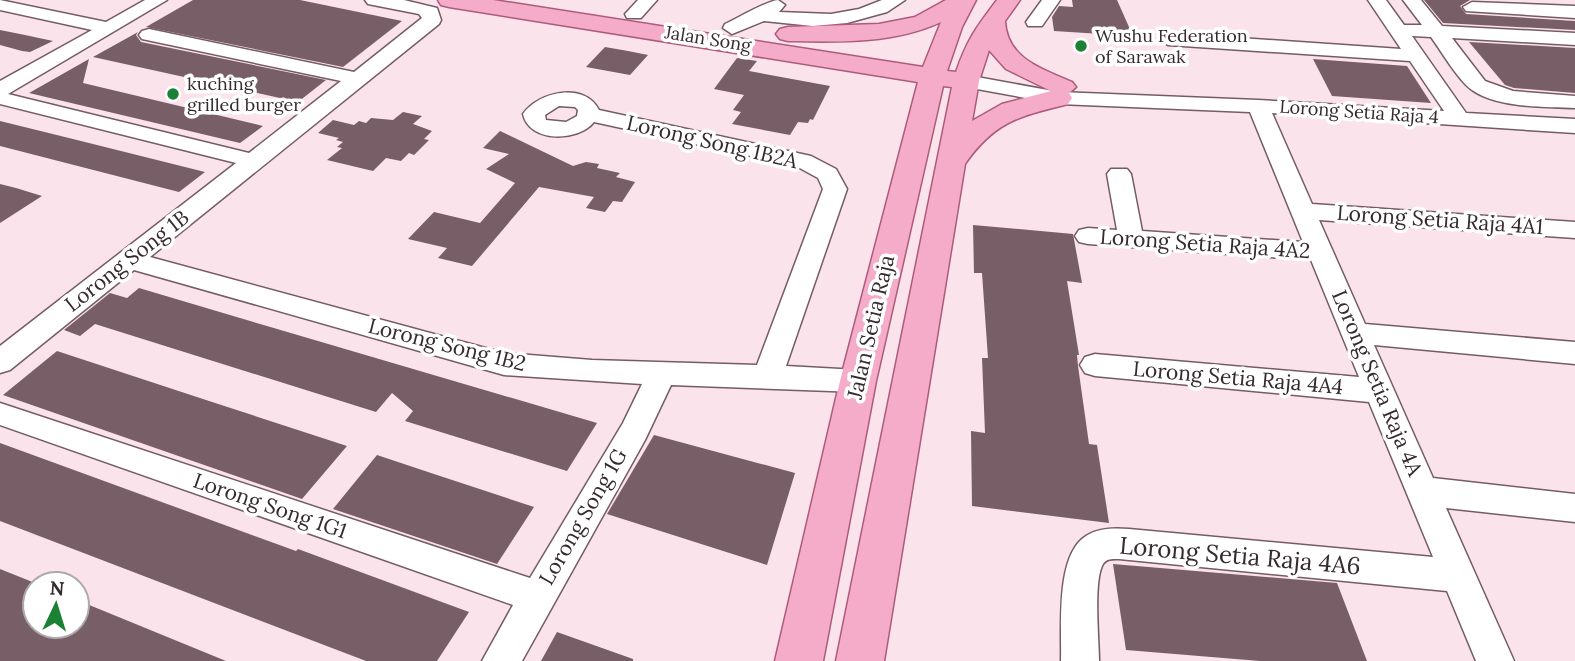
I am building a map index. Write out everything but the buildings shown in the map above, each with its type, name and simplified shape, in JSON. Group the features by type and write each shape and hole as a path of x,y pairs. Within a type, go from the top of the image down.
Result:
{"main road":[{"name":"Jalan Song","path":"449,0 731,35 765,24 951,71"},
{"name":"Jalan Song","path":"540,0 641,7 731,35 818,56 951,71"},
{"path":"765,24 846,34 900,27 949,10 963,0"},
{"name":"Jalan Setia Raja","path":"860,661 908,388 953,160 951,71 963,0"},
{"path":"1001,9 994,40 1001,52 1017,67 1061,93"},
{"name":"Jalan Setia Raja","path":"799,661 858,381 914,154 951,71 1001,9"},
{"path":"818,56 869,72 899,97 914,154"},
{"path":"953,160 974,130 988,121 1023,104 1061,93"}],"street":[{"path":"0,90 158,0"},
{"name":"Lorong Song 1B","path":"0,362 430,23 433,16 424,9 374,0"},
{"path":"765,24 784,0"},
{"path":"765,24 793,20 843,19 896,0"},
{"path":"1035,22 1051,0"},
{"path":"1377,0 1459,118"},
{"path":"1412,0 1468,76 1478,85 1493,93 1518,98 1575,102"},
{"path":"1469,3 1495,35"},
{"path":"1469,3 1575,12"},
{"path":"0,5 109,28"},
{"path":"1399,30 1575,39"},
{"path":"149,35 359,79"},
{"path":"1168,39 1417,56"},
{"name":"Lorong Setia Raja 4","path":"951,71 1061,93 1143,101 1575,126"},
{"path":"0,97 254,162"},
{"name":"Lorong Setia Raja 4A","path":"1258,106 1495,661"},
{"name":"Lorong Song 1B2A","path":"589,114 803,161 828,174 835,189 768,375"},
{"path":"1119,174 1131,238"},
{"name":"Lorong Setia Raja 4A1","path":"1304,211 1575,230"},
{"name":"Lorong Setia Raja 4A2","path":"1088,236 1322,252"},
{"name":"Lorong Song 1B2","path":"129,260 504,364 552,369 768,375 858,381"},
{"path":"1356,333 1575,353"},
{"name":"Lorong Setia Raja 4A4","path":"1095,365 1381,391"},
{"name":"Lorong Song 1G","path":"501,661 634,431 663,372"},
{"name":"Lorong Song 1G1","path":"4,414 537,597"},
{"path":"1423,491 1575,508"},
{"name":"Lorong Setia Raja 4A6","path":"1080,661 1082,571 1088,555 1098,546 1138,545 1459,576"}],"place":[{"name":"Wushu Federation of Sarawak","path":"1081,46"},
{"name":"kuching grilled burger","path":"173,94"}]}
